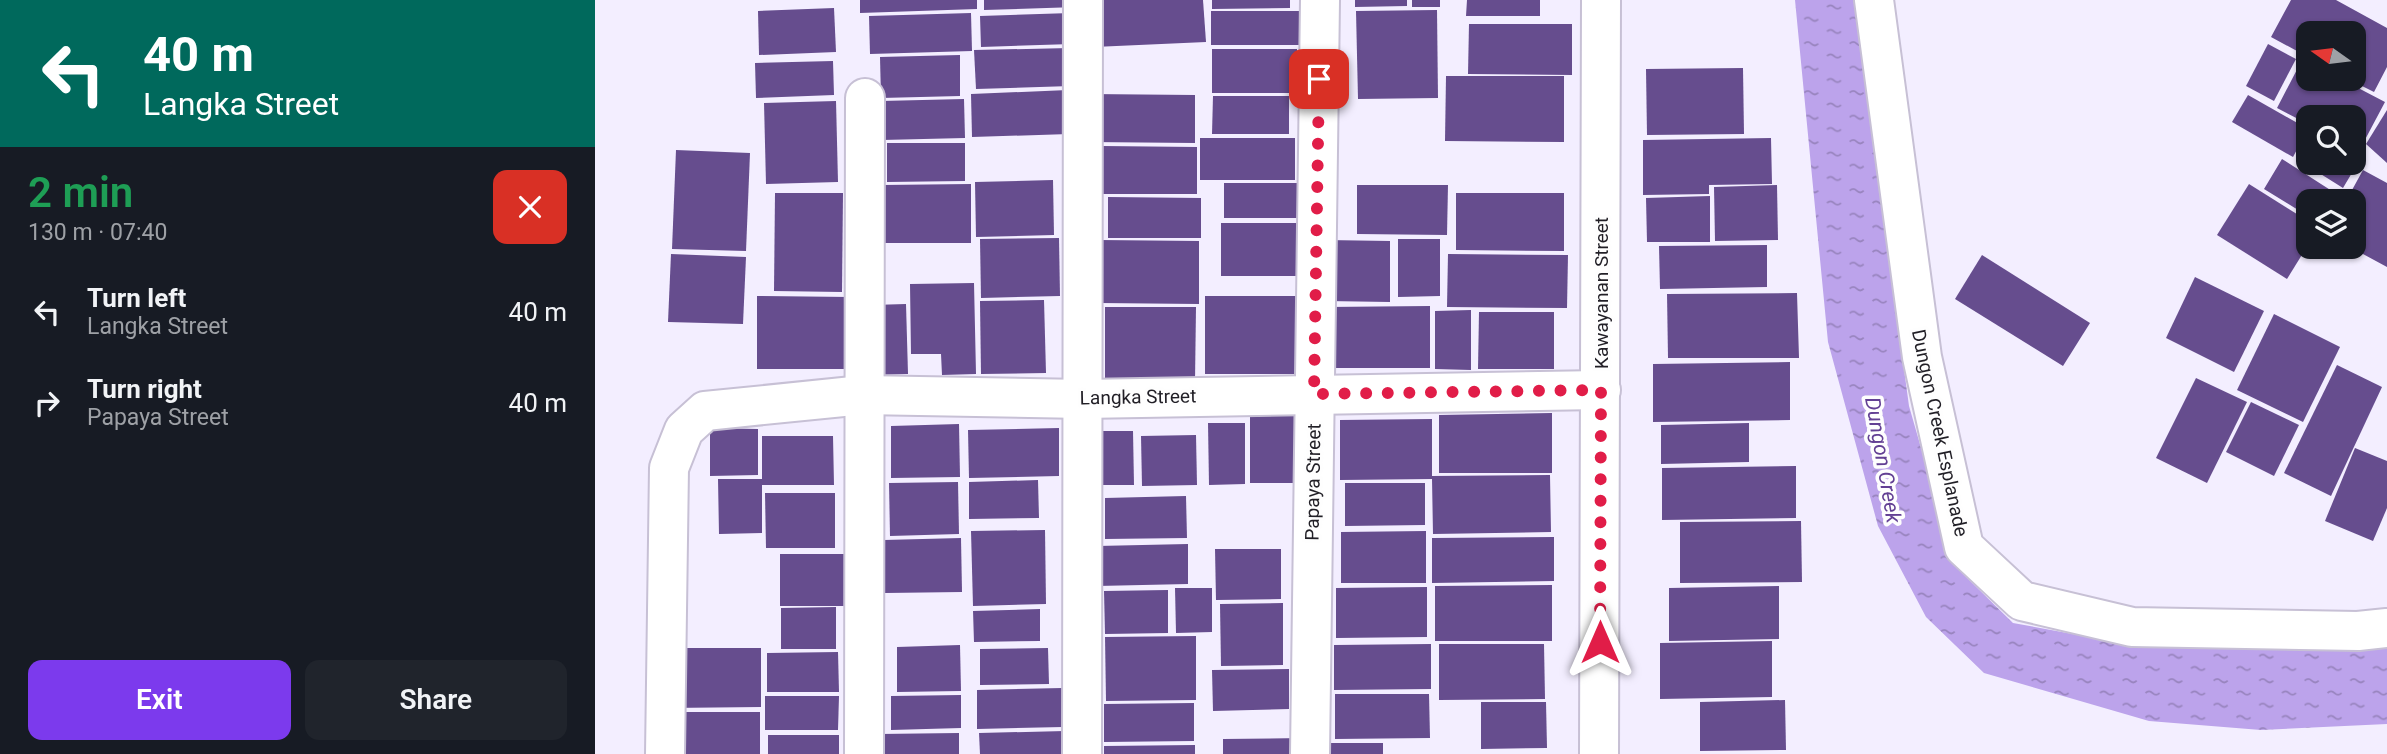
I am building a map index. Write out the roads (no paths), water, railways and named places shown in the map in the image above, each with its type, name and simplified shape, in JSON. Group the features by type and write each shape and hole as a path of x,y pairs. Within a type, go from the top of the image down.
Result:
{"street":[{"path":"1082,754 1083,0"},
{"name":"Papaya Street","path":"1310,754 1320,0"},
{"name":"Kawayanan Street","path":"1599,754 1601,0"},
{"name":"Dungon Creek Esplanade","path":"1874,0 1921,357 1964,547 2022,601 2132,627 2358,631 2387,628"},
{"path":"864,754 865,98"},
{"name":"Langka Street","path":"665,754 670,468 684,430 705,411 863,395 1083,398 1601,390"}],"water":[{"name":"Dungon Creek","path":"1795,0 1854,0 1909,406 1955,566 2013,623 2138,646 2357,651 2387,647 2387,724 2261,730 2149,721 1984,673 1926,617 1878,526 1828,342"}]}
